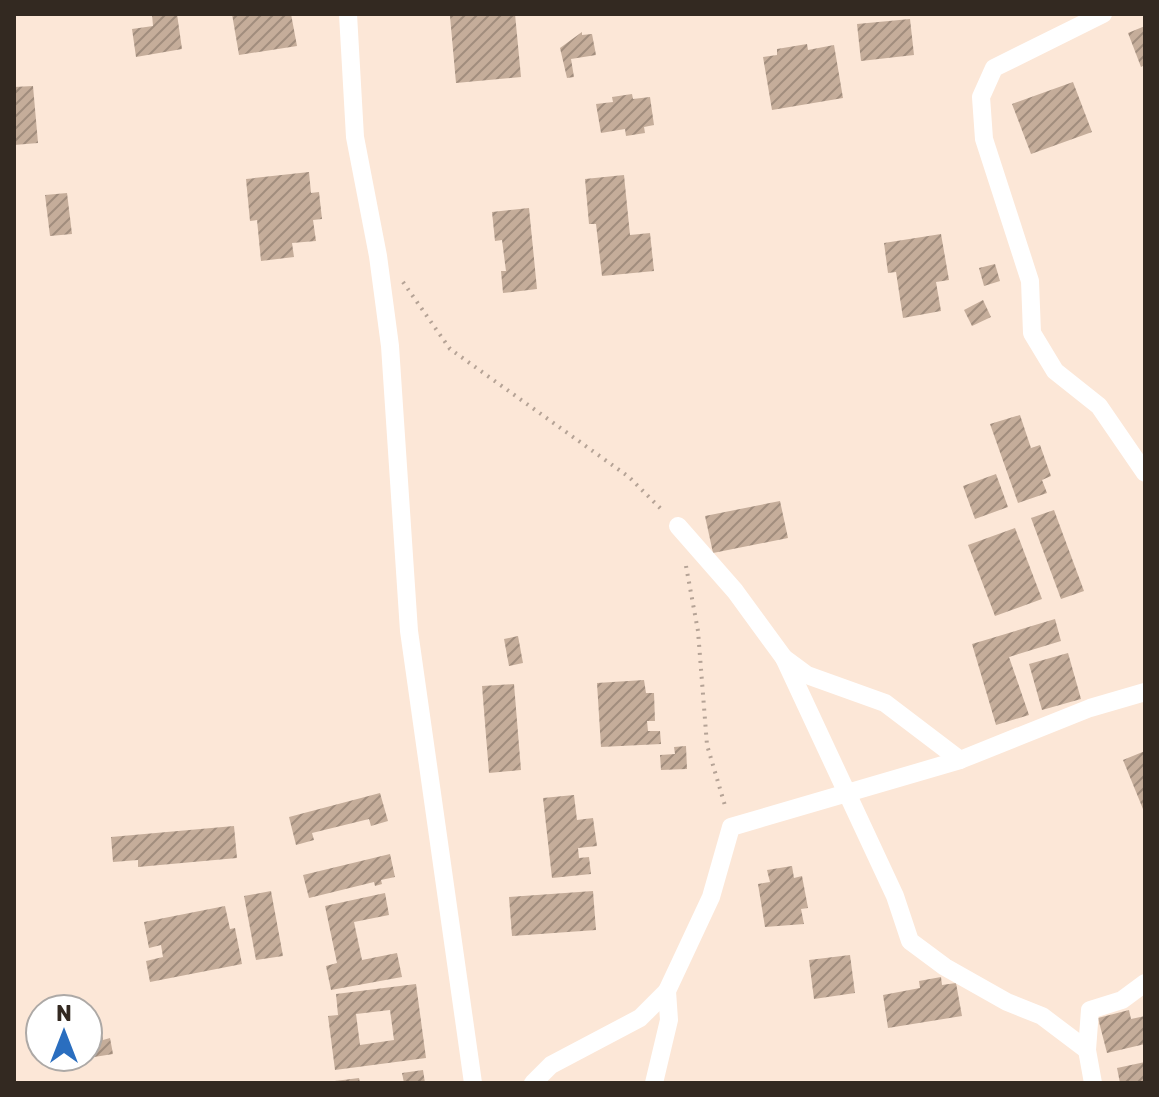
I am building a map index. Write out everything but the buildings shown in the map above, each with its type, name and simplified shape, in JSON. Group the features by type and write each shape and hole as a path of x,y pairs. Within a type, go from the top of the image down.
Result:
{"street":[{"path":"348,14 355,137 378,256 390,346 409,631 473,1083"},
{"path":"1103,14 994,68 981,97 984,139 1030,281 1032,333 1055,371 1099,406 1145,473"},
{"path":"678,526 735,591 784,658 895,896 910,941 945,967 1007,1002 1042,1016 1087,1050"},
{"path":"784,658 807,675 885,703 960,760"},
{"path":"533,1083 551,1065 640,1018 667,991 711,897 731,827 960,760 1090,708 1145,692"},
{"path":"1093,1083 1087,1050 1090,1010 1122,1000 1145,983"},
{"path":"654,1083 669,1020 667,991"}],"path":[{"path":"378,256 412,292 450,349 629,477 678,526 698,631 707,745 731,827"}]}
